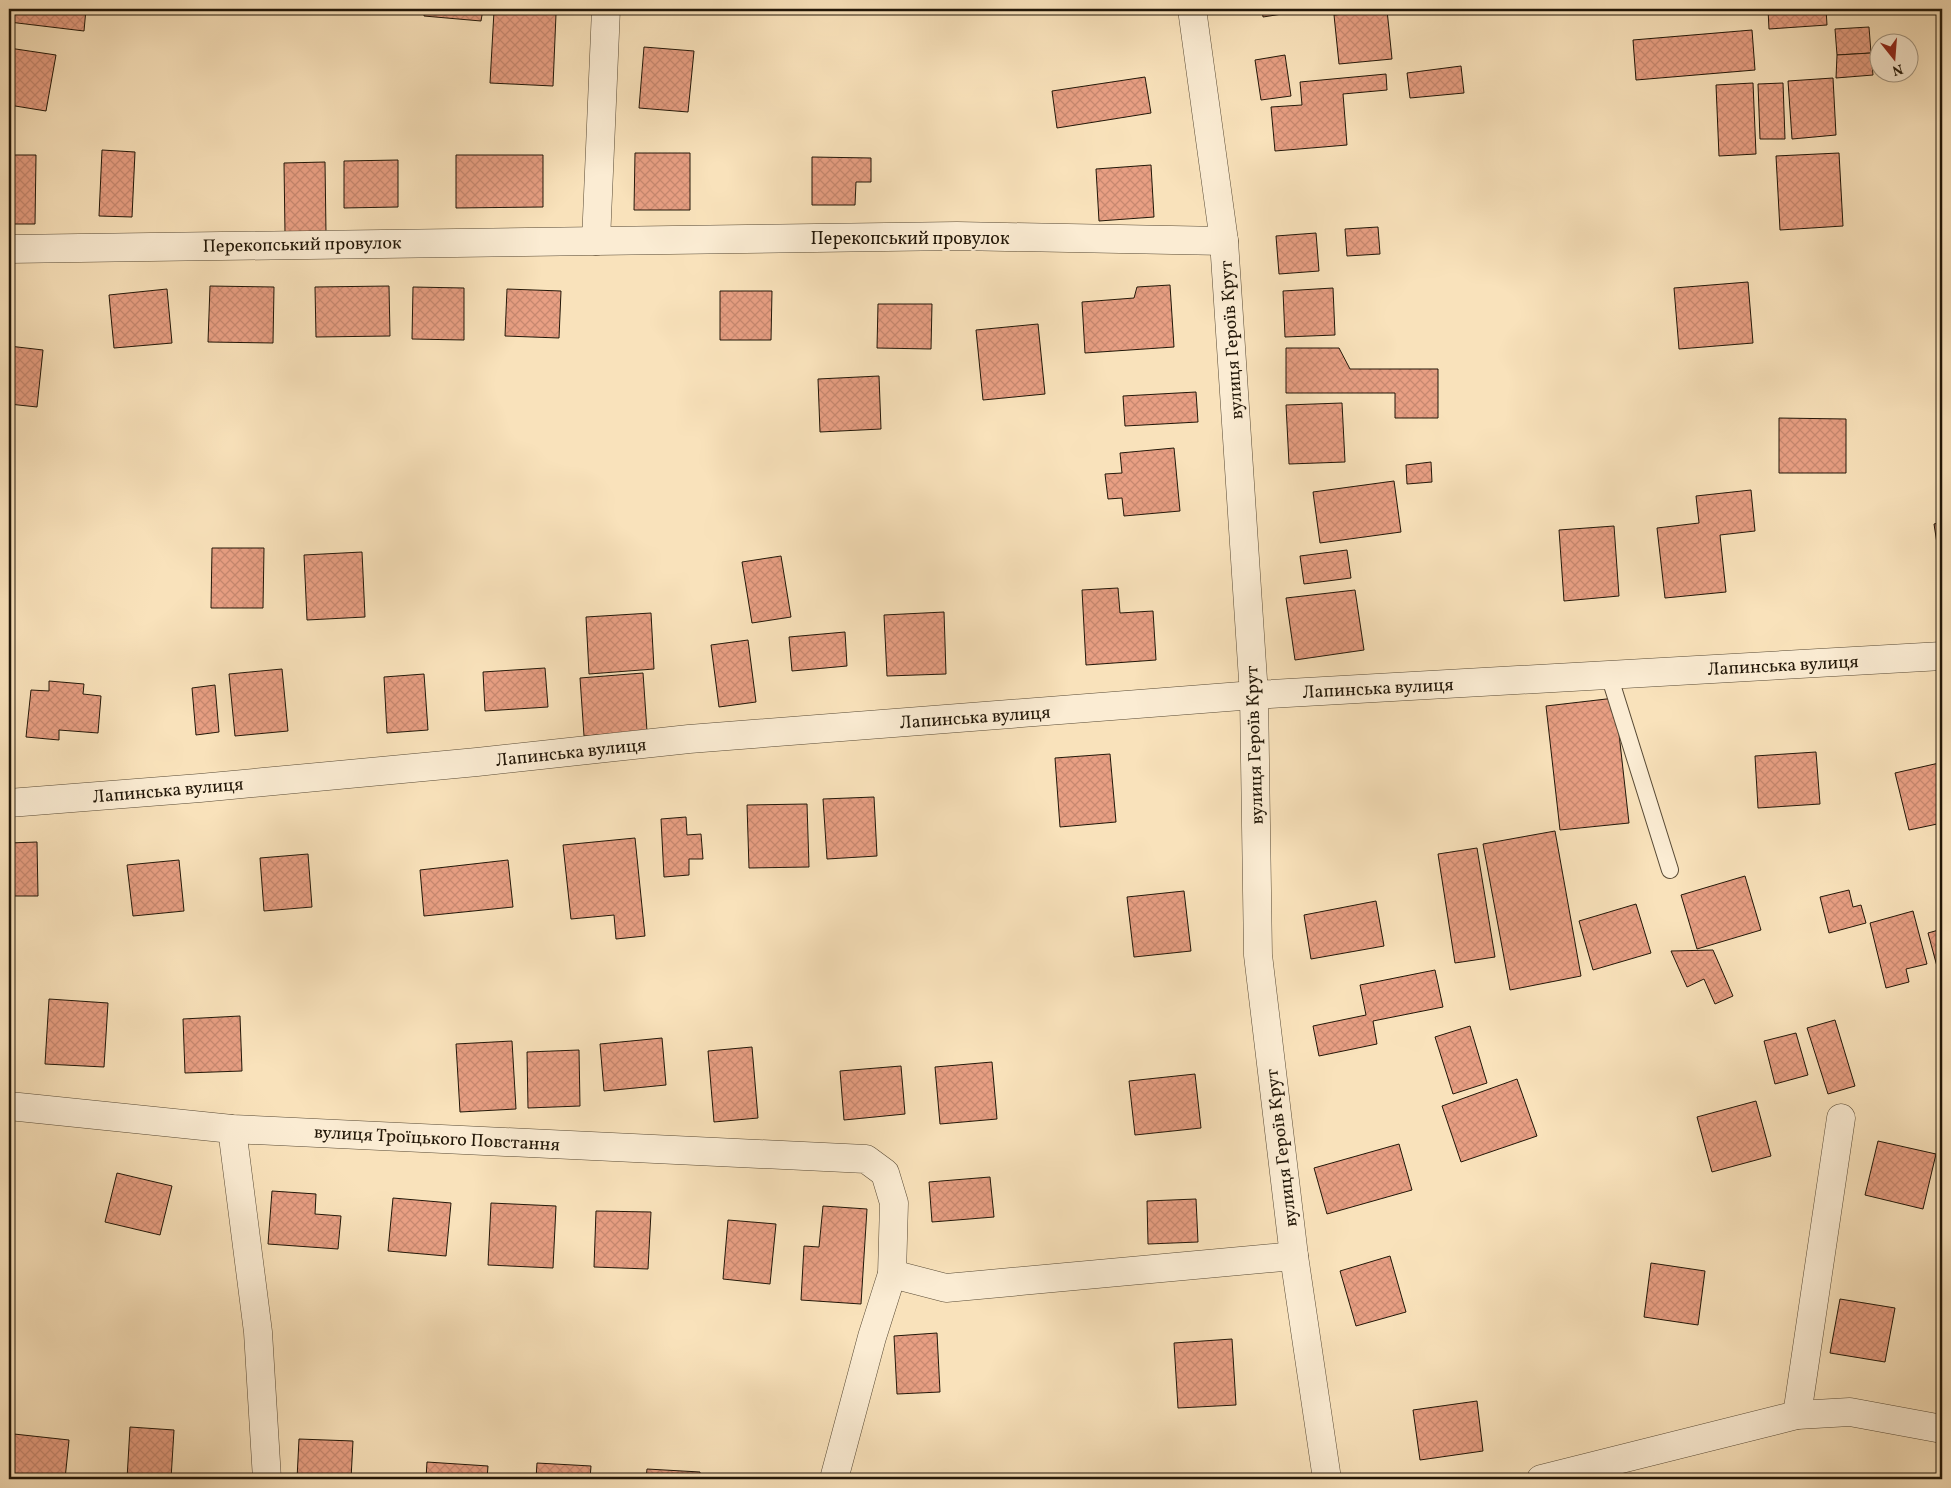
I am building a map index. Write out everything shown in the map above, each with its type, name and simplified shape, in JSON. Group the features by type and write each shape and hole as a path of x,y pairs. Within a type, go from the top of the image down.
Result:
{"street":[{"path":"596,241 606,9"},
{"name":"вулиця Героїв Крут","path":"1192,9 1224,241 1254,695 1258,955 1294,1256 1326,1479"},
{"name":"Перекопський провулок","path":"9,248 957,236 1224,241"},
{"name":"Лапинська вулиця","path":"9,803 200,788 477,762 688,739 1254,695 1942,656"},
{"name":"вулиця Троїцького Повстання","path":"9,1106 232,1129 866,1159 885,1173 894,1203 892,1274"},
{"path":"1797,1415 1841,1118"},
{"path":"232,1129 258,1332 266,1479"},
{"path":"834,1479 867,1356 892,1274 946,1288 1294,1256"},
{"path":"1541,1479 1797,1415 1850,1412 1942,1429"}],"lane":[{"path":"1609,675 1670,870"}],"building":[{"path":"9,9 86,9 84,31 9,22"},
{"path":"424,9 483,9 481,21 424,16"},
{"path":"1262,9 1314,9 1263,17"},
{"path":"1768,9 1826,9 1827,25 1769,29"},
{"path":"1387,10 1392,59 1339,64 1334,15"},
{"path":"494,11 556,14 553,86 490,83"},
{"path":"1869,27 1868,53 1837,55 1835,29"},
{"path":"1752,30 1755,70 1636,80 1633,40"},
{"path":"644,47 694,51 688,112 639,108"},
{"path":"9,48 56,55 46,111 9,105"},
{"path":"1868,53 1868,75 1836,78 1837,55"},
{"path":"1285,55 1291,96 1261,100 1255,60"},
{"path":"1461,66 1464,93 1410,98 1407,73"},
{"path":"1386,74 1387,90 1343,94 1347,145 1275,151 1271,107 1302,105 1300,82"},
{"path":"1145,77 1151,113 1057,128 1052,91"},
{"path":"1833,78 1836,135 1792,139 1788,81"},
{"path":"1753,83 1756,154 1719,156 1716,85"},
{"path":"1783,83 1785,139 1760,139 1758,84"},
{"path":"102,150 135,152 132,217 99,216"},
{"path":"635,153 690,153 690,210 634,210"},
{"path":"1839,153 1843,226 1780,230 1776,156"},
{"path":"9,155 36,155 35,224 9,224"},
{"path":"456,155 543,155 543,207 456,208"},
{"path":"812,157 871,158 871,182 856,182 855,205 812,205"},
{"path":"398,160 398,207 344,208 344,161"},
{"path":"325,162 326,233 285,234 284,163"},
{"path":"1151,165 1154,217 1099,221 1096,169"},
{"path":"1378,227 1380,254 1347,256 1345,229"},
{"path":"1316,233 1319,271 1279,274 1276,236"},
{"path":"1748,282 1753,343 1679,349 1674,288"},
{"path":"1170,285 1174,347 1085,353 1082,302 1134,298 1137,287"},
{"path":"210,286 274,287 273,343 208,342"},
{"path":"389,286 390,336 316,337 315,287"},
{"path":"413,287 464,288 464,340 412,339"},
{"path":"1333,288 1335,335 1285,337 1283,291"},
{"path":"167,289 172,343 114,348 109,295"},
{"path":"507,289 561,291 559,338 505,336"},
{"path":"720,291 772,291 771,340 720,340"},
{"path":"878,304 932,304 931,349 877,348"},
{"path":"1038,324 1045,394 983,400 976,330"},
{"path":"9,346 43,350 37,407 9,404"},
{"path":"1286,348 1339,348 1350,369 1438,369 1438,418 1395,418 1395,393 1286,393"},
{"path":"879,376 881,429 820,432 818,379"},
{"path":"1196,392 1198,422 1125,426 1123,396"},
{"path":"1342,403 1345,462 1289,464 1286,405"},
{"path":"1779,418 1846,419 1846,473 1779,473"},
{"path":"9,445 11,445 12,483 9,483"},
{"path":"1174,448 1180,511 1124,516 1122,498 1108,499 1105,474 1122,473 1120,453"},
{"path":"1431,462 1432,482 1407,484 1406,465"},
{"path":"1394,481 1401,532 1320,543 1313,492"},
{"path":"1751,490 1755,531 1720,535 1726,592 1665,598 1657,528 1699,523 1696,496"},
{"path":"1942,522 1942,576 1934,524"},
{"path":"1614,526 1619,596 1564,601 1559,530"},
{"path":"212,548 264,548 263,608 211,608"},
{"path":"1347,550 1351,578 1304,584 1300,556"},
{"path":"362,552 365,617 307,620 304,555"},
{"path":"781,556 791,617 752,623 742,562"},
{"path":"1118,588 1120,613 1153,611 1156,660 1086,665 1082,590"},
{"path":"1355,590 1364,650 1295,660 1286,598"},
{"path":"944,612 946,674 887,676 884,615"},
{"path":"651,613 654,669 589,674 586,617"},
{"path":"845,632 847,666 792,671 789,637"},
{"path":"748,640 756,702 719,707 711,645"},
{"path":"545,668 548,707 485,711 483,672"},
{"path":"282,669 288,731 235,736 229,674"},
{"path":"643,673 647,731 584,736 580,678"},
{"path":"424,674 428,730 387,733 384,677"},
{"path":"49,681 84,684 83,694 101,696 98,733 59,730 59,740 26,737 31,690 49,691"},
{"path":"215,685 219,732 196,735 192,688"},
{"path":"1615,698 1629,823 1560,830 1546,706"},
{"path":"1816,752 1820,804 1758,808 1755,756"},
{"path":"1110,754 1116,822 1060,827 1055,758"},
{"path":"1939,763 1942,778 1942,823 1909,830 1895,773"},
{"path":"874,797 877,856 827,859 823,799"},
{"path":"807,804 809,867 749,868 747,805"},
{"path":"686,817 687,835 701,834 703,859 689,859 689,875 664,877 661,819"},
{"path":"1555,831 1581,976 1510,990 1483,844"},
{"path":"635,838 645,936 616,939 614,915 571,919 563,845"},
{"path":"37,842 38,896 9,896 9,843"},
{"path":"1477,848 1495,957 1455,963 1438,854"},
{"path":"308,854 312,907 264,911 260,858"},
{"path":"179,860 184,911 133,916 127,865"},
{"path":"508,860 513,907 424,916 420,870"},
{"path":"1745,876 1761,930 1697,949 1681,895"},
{"path":"1849,890 1853,907 1861,905 1866,923 1829,933 1820,897"},
{"path":"1184,891 1191,951 1134,957 1127,897"},
{"path":"1376,901 1384,946 1311,959 1304,915"},
{"path":"1636,904 1651,953 1593,970 1579,921"},
{"path":"1913,911 1927,964 1906,969 1909,982 1886,988 1870,923"},
{"path":"1942,929 1942,985 1928,933"},
{"path":"1713,950 1733,996 1715,1004 1704,979 1687,987 1671,951"},
{"path":"1435,970 1443,1007 1373,1021 1377,1044 1319,1056 1313,1026 1366,1015 1360,985"},
{"path":"49,999 108,1003 104,1067 45,1064"},
{"path":"240,1016 242,1071 185,1073 183,1019"},
{"path":"1835,1020 1855,1086 1828,1094 1807,1028"},
{"path":"1470,1026 1487,1083 1453,1094 1435,1037"},
{"path":"1796,1033 1808,1075 1775,1084 1764,1041"},
{"path":"662,1038 666,1085 604,1091 600,1044"},
{"path":"512,1041 516,1109 460,1112 456,1044"},
{"path":"752,1047 758,1118 714,1122 708,1051"},
{"path":"579,1050 580,1106 528,1108 527,1052"},
{"path":"992,1062 997,1119 940,1124 935,1067"},
{"path":"901,1066 905,1114 844,1120 840,1071"},
{"path":"1195,1074 1201,1128 1135,1135 1129,1081"},
{"path":"1517,1079 1537,1136 1461,1162 1442,1106"},
{"path":"1756,1101 1771,1156 1712,1172 1697,1117"},
{"path":"1878,1141 1936,1154 1923,1209 1865,1195"},
{"path":"1399,1144 1412,1190 1327,1214 1314,1168"},
{"path":"117,1173 172,1186 160,1235 105,1222"},
{"path":"990,1177 994,1217 932,1222 929,1182"},
{"path":"272,1191 316,1194 315,1214 341,1216 338,1249 268,1244"},
{"path":"393,1198 451,1203 446,1256 388,1251"},
{"path":"1196,1199 1198,1242 1148,1244 1147,1201"},
{"path":"491,1203 556,1206 553,1268 488,1265"},
{"path":"823,1206 867,1209 861,1304 801,1300 804,1246 819,1247"},
{"path":"596,1211 651,1212 648,1269 594,1267"},
{"path":"728,1220 776,1224 770,1284 723,1279"},
{"path":"1390,1256 1406,1312 1356,1326 1340,1271"},
{"path":"1651,1263 1705,1271 1698,1325 1644,1317"},
{"path":"1840,1299 1895,1308 1885,1362 1830,1353"},
{"path":"937,1333 940,1392 897,1394 894,1336"},
{"path":"1232,1339 1236,1405 1178,1408 1174,1343"},
{"path":"1942,1340 1942,1372 1937,1371"},
{"path":"1477,1401 1483,1451 1420,1460 1413,1410"},
{"path":"130,1427 174,1430 171,1479 127,1479"},
{"path":"14,1434 69,1440 65,1479 10,1479"},
{"path":"299,1439 353,1441 351,1479 297,1479"},
{"path":"427,1462 488,1466 487,1479 426,1479"},
{"path":"537,1463 591,1466 590,1479 536,1479"},
{"path":"647,1469 700,1472 700,1479 646,1479"}]}
